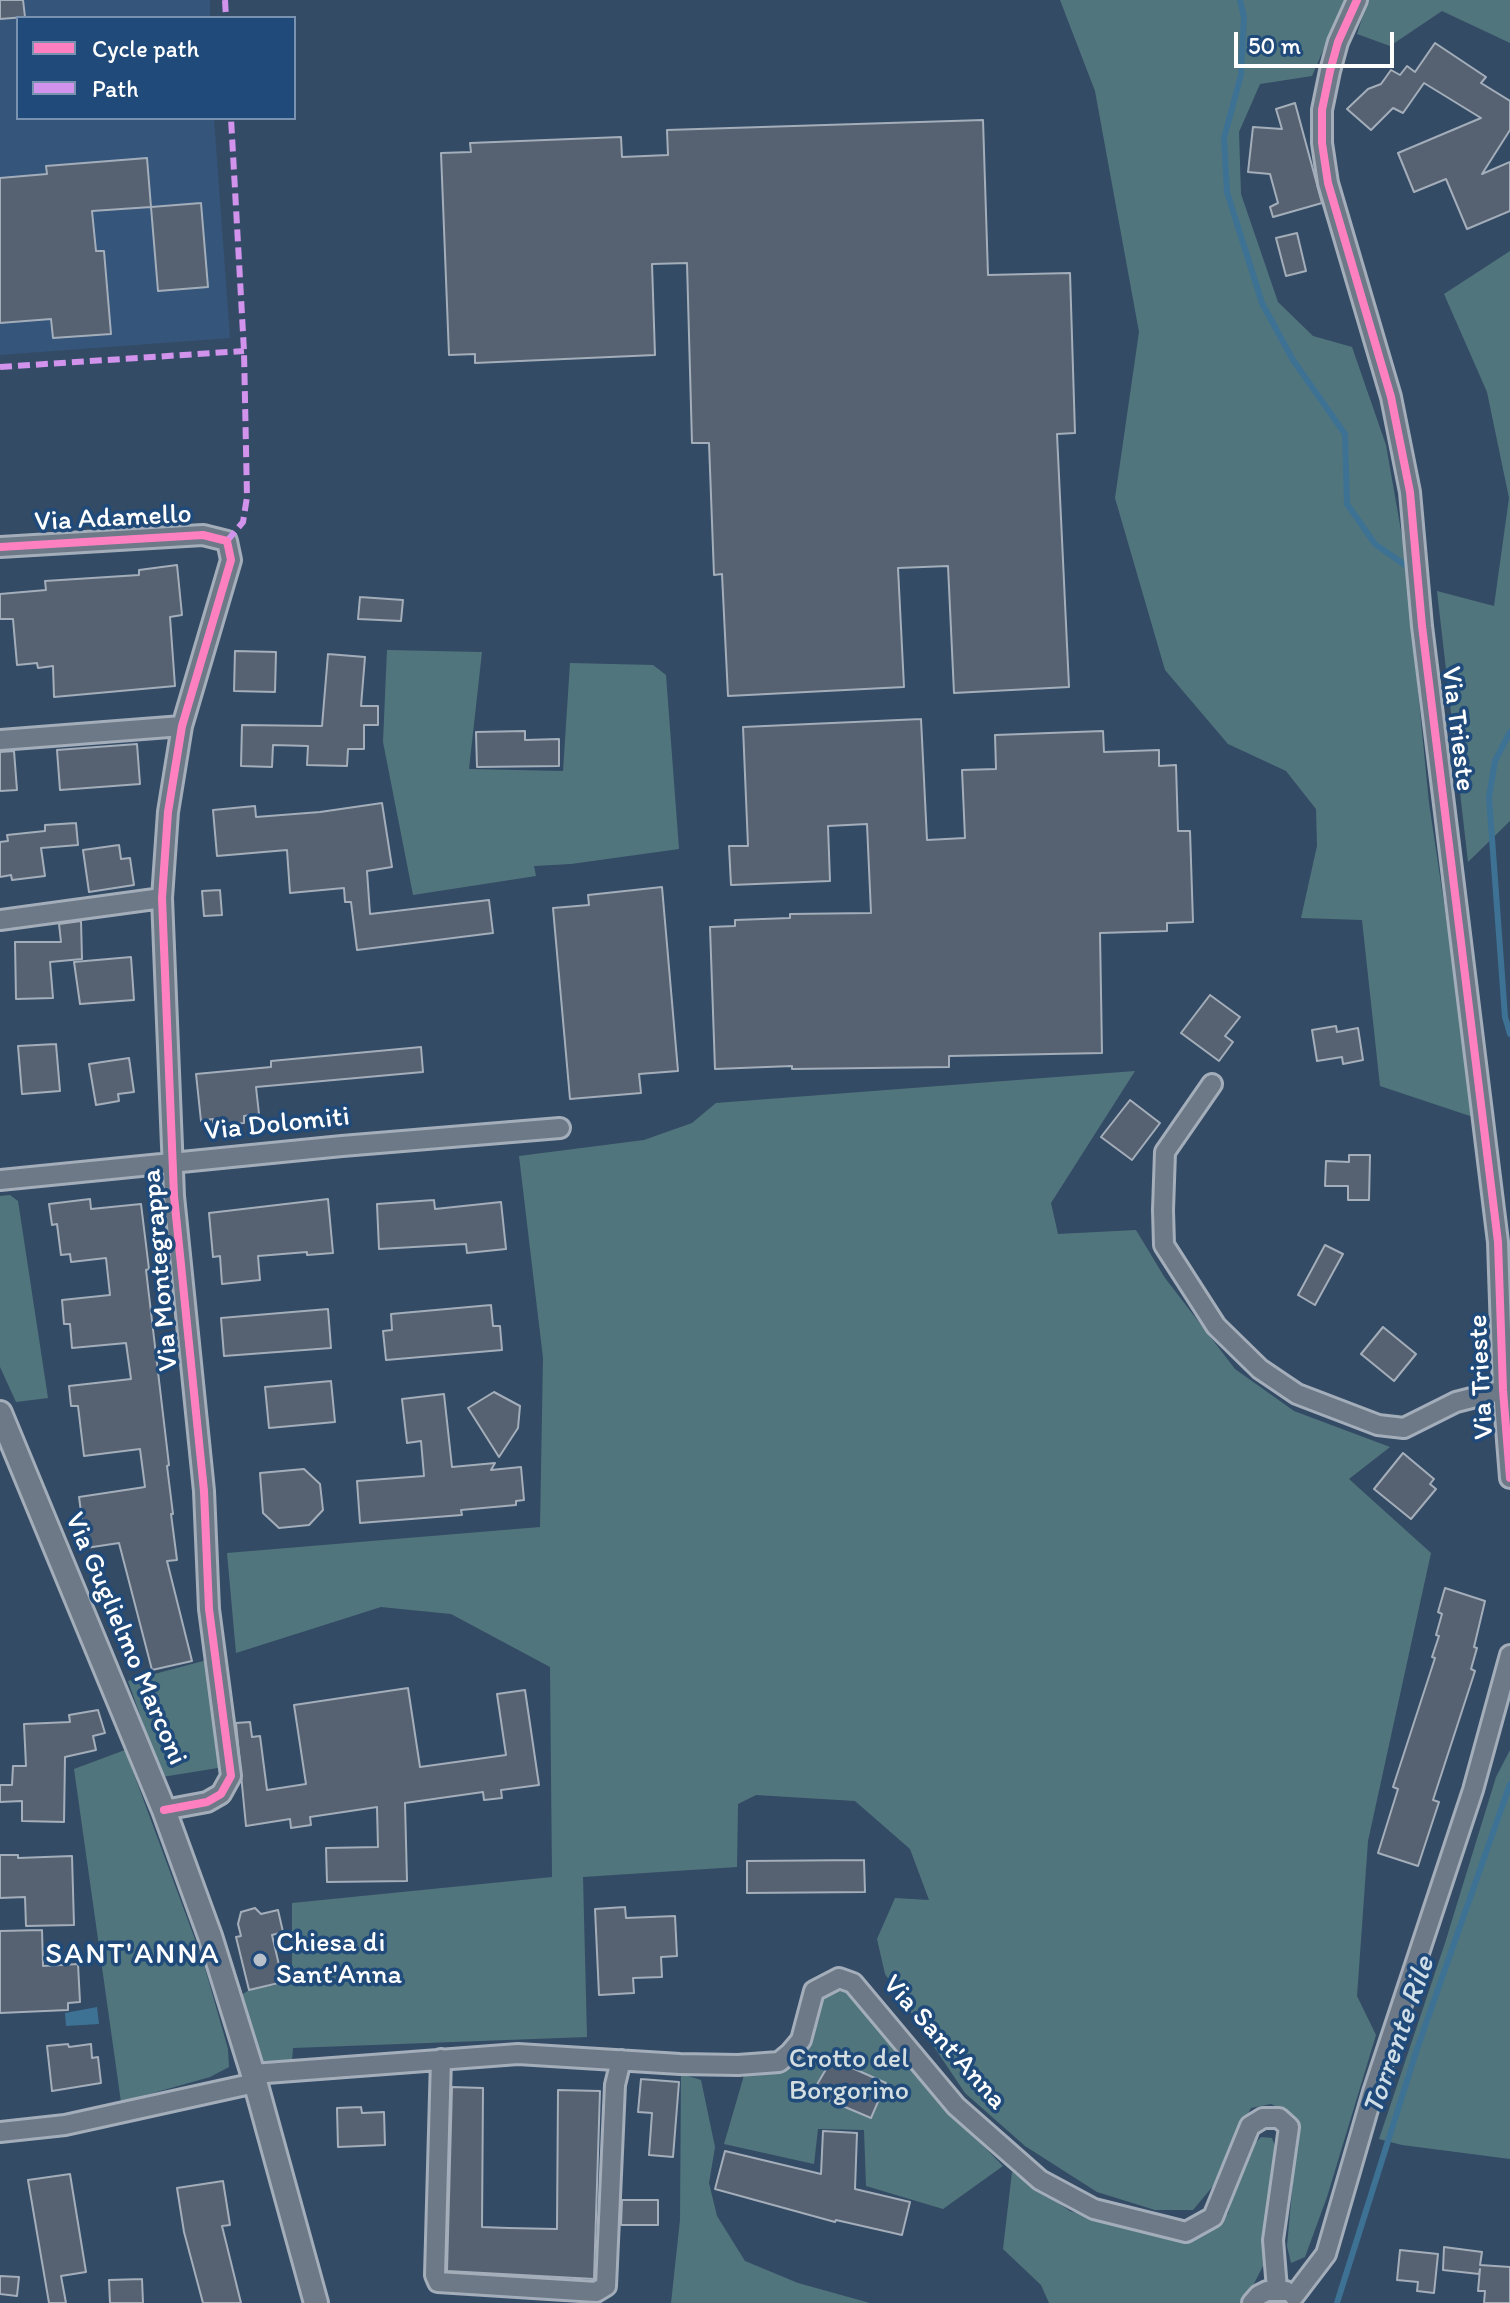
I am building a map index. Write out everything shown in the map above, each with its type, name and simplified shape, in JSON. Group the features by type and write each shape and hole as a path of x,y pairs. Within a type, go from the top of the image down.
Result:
{"street":[{"name":"Via Trieste","path":"1357,0 1338,42 1330,71 1322,110 1322,143 1328,183 1391,397 1410,492 1422,626 1498,1242 1503,1390 1510,1478"},
{"name":"Via Adamello","path":"0,547 203,535 227,541"},
{"name":"Via Montegrappa","path":"164,1810 207,1802 221,1794 231,1776 209,1609 204,1491 172,1163 162,898 168,812 182,726 231,560 227,541"},
{"path":"0,740 182,726"},
{"path":"0,920 162,898"},
{"path":"1212,1084 1165,1152 1163,1210 1164,1245 1216,1326 1260,1369 1297,1394 1378,1425 1404,1428 1456,1402 1503,1390"},
{"name":"Via Dolomiti","path":"0,1180 560,1128"},
{"name":"Via Guglielmo Marconi","path":"0,1413 164,1810 210,1936 254,2078 316,2303"},
{"path":"1252,2303 1259,2295 1290,2296 1326,2254 1373,2092 1473,1790 1510,1655"},
{"name":"Via Sant'Anna","path":"0,2132 65,2125 254,2078 441,2059 518,2054 738,2065 779,2062 801,2040 814,1991 839,1978 853,1983 956,2106 1040,2180 1094,2209 1186,2232 1213,2217 1250,2126 1263,2118 1279,2118 1289,2127 1273,2240 1290,2296"},
{"path":"441,2059 435,2275 438,2282 596,2292 606,2286 615,2085 621,2060"}],"shaded area":[{"path":"0,0 210,0 210,16 16,16 16,120 214,120 230,338 0,355"},
{"path":"97,2007 99,2024 66,2026 65,2013"}],"green space":[{"path":"1060,0 1345,0 1312,76 1260,84 1239,132 1241,194 1278,302 1313,336 1352,347 1386,445 1404,548 1429,803 1476,1118 1380,1086 1362,920 1301,918 1317,846 1316,809 1286,771 1228,744 1165,670 1115,498 1139,332 1095,91"},
{"path":"1368,0 1510,0 1510,43 1442,11 1390,46 1357,34"},
{"path":"1510,251 1510,821 1468,862 1437,591 1494,606 1509,498 1487,392 1444,294"},
{"path":"387,650 482,652 469,769 563,771 570,663 653,665 666,675 679,849 534,866 536,876 413,895 383,742"},
{"path":"1135,1071 1051,1203 1058,1234 1136,1230 1165,1278 1235,1369 1294,1411 1390,1447 1349,1479 1431,1553 1368,1841 1357,1996 1376,2035 1327,2197 1305,2257 1291,2263 1287,2246 1298,2126 1286,2111 1271,2104 1251,2108 1213,2186 1193,2210 1155,2210 1097,2192 1025,2146 965,2093 885,1974 877,1939 895,1898 929,1900 910,1849 855,1801 756,1795 738,1804 737,1867 583,1877 587,2037 293,2048 292,2061 266,2063 258,2058 240,1996 249,1990 292,1982 292,1903 552,1877 550,1667 451,1614 381,1607 236,1653 227,1553 540,1527 543,1358 519,1156 644,1140 692,1123 716,1103"},
{"path":"10,1195 18,1201 48,1398 16,1402 0,1367 0,1196"},
{"path":"207,1660 224,1767 162,1777 128,1681"},
{"path":"125,1750 203,1961 228,2049 229,2067 210,2077 121,2102 74,1769"},
{"path":"1510,1750 1510,2159 1402,2145 1379,2139 1445,1943 1496,1777"},
{"name":"Crotto del Borgorino","path":"839,1985 847,1987 952,2114 1003,2166 943,2209 866,2186 864,2130 818,2129 814,2164 724,2144 745,2072 783,2067 822,1994"},
{"path":"681,2074 701,2080 715,2147 709,2183 717,2216 745,2261 798,2283 870,2303 671,2303 680,2220"},
{"path":"1261,2137 1272,2138 1276,2149 1263,2266 1244,2303 1049,2303 1041,2285 1003,2249 1012,2172 1070,2211 1144,2233 1194,2239 1228,2214 1246,2152"}],"building":[{"path":"0,0 23,0 25,16 0,19"},
{"path":"1435,43 1486,77 1481,83 1510,101 1510,130 1482,174 1510,162 1510,211 1467,229 1446,179 1414,192 1398,153 1481,118 1424,83 1403,113 1393,108 1371,130 1347,109 1368,89 1381,84 1391,70 1400,75 1407,66 1415,72"},
{"path":"1295,103 1322,203 1273,217 1270,207 1278,203 1270,174 1248,172 1253,127 1282,129 1276,109"},
{"path":"983,120 988,275 1070,273 1075,433 1057,434 1069,687 954,693 948,566 898,568 904,687 728,696 722,574 714,575 709,443 692,443 687,263 652,264 655,355 475,363 475,354 449,355 441,153 471,152 470,143 621,137 622,157 668,155 667,130"},
{"path":"147,158 151,207 92,211 96,251 104,251 111,334 53,338 51,319 0,323 0,178 47,174 46,166"},
{"path":"201,203 208,287 158,291 151,207"},
{"path":"1297,233 1306,271 1286,276 1276,238"},
{"path":"177,565 182,615 170,617 175,686 54,697 53,666 38,668 37,663 17,665 13,619 0,619 0,594 46,590 45,581 139,575 139,570"},
{"path":"360,597 403,600 401,621 358,619"},
{"path":"235,651 276,652 275,692 234,691"},
{"path":"328,654 365,657 361,706 378,706 378,725 364,725 364,749 348,749 347,766 307,765 308,746 273,745 272,767 241,766 242,725 322,726"},
{"path":"921,719 927,840 965,838 962,770 996,769 995,735 1103,731 1104,752 1159,750 1159,766 1176,765 1178,831 1190,831 1193,922 1167,923 1167,931 1100,933 1102,1053 949,1056 949,1067 715,1069 710,927 735,926 735,920 790,918 790,914 871,913 867,824 828,826 830,881 731,885 729,846 748,846 743,727"},
{"path":"525,731 525,740 559,739 559,766 477,767 476,732"},
{"path":"137,744 140,784 60,790 57,750"},
{"path":"14,751 17,790 0,791 0,752"},
{"path":"382,803 392,867 367,871 370,914 489,900 493,933 357,950 351,902 345,902 344,888 290,893 287,850 217,856 213,810 255,806 256,817"},
{"path":"76,823 78,845 41,848 45,876 12,880 11,875 0,877 0,842 8,841 7,835 45,831 45,825"},
{"path":"119,845 121,859 130,858 134,885 89,892 83,850"},
{"path":"662,887 678,1071 639,1074 641,1093 570,1099 553,908 589,905 588,895"},
{"path":"220,890 222,915 204,916 202,891"},
{"path":"81,921 82,959 50,962 53,998 16,999 15,942 61,942 59,924"},
{"path":"131,957 134,1000 80,1004 74,962"},
{"path":"1210,995 1240,1017 1225,1036 1233,1042 1219,1061 1181,1033"},
{"path":"1336,1026 1337,1032 1358,1028 1363,1060 1343,1064 1342,1057 1317,1061 1312,1030"},
{"path":"56,1044 60,1091 22,1094 18,1046"},
{"path":"421,1047 423,1072 256,1087 259,1114 244,1116 244,1123 213,1126 213,1119 201,1121 196,1074 271,1067 271,1061"},
{"path":"129,1058 134,1092 118,1094 119,1101 96,1105 89,1064"},
{"path":"1130,1100 1160,1123 1132,1160 1101,1137"},
{"path":"1349,1155 1370,1155 1369,1200 1348,1200 1348,1186 1325,1186 1326,1161 1349,1162"},
{"path":"90,1199 91,1209 141,1204 177,1560 167,1561 192,1661 152,1670 119,1543 86,1548 79,1497 145,1487 140,1449 84,1456 78,1406 71,1406 69,1386 131,1379 126,1343 72,1348 70,1324 64,1324 62,1300 110,1295 106,1258 71,1262 70,1254 61,1255 57,1224 52,1225 49,1204"},
{"path":"328,1199 333,1253 258,1256 260,1280 222,1284 220,1256 213,1257 209,1213"},
{"path":"434,1200 435,1209 501,1202 506,1249 467,1253 466,1244 379,1249 377,1204"},
{"path":"1325,1245 1343,1254 1315,1305 1298,1295"},
{"path":"491,1305 493,1326 500,1326 502,1350 386,1360 383,1331 392,1330 391,1314"},
{"path":"328,1309 331,1348 224,1356 221,1318"},
{"path":"1383,1327 1416,1354 1394,1381 1361,1354"},
{"path":"331,1381 335,1422 269,1428 265,1387"},
{"path":"494,1392 520,1406 518,1428 499,1457 468,1408"},
{"path":"444,1394 452,1467 495,1463 491,1470 521,1467 524,1500 516,1501 516,1505 461,1510 462,1515 360,1523 357,1481 424,1476 421,1441 407,1443 402,1399"},
{"path":"1403,1453 1434,1479 1430,1484 1436,1489 1411,1519 1374,1489"},
{"path":"304,1469 320,1484 323,1510 309,1525 279,1528 263,1513 260,1473"},
{"path":"1445,1588 1485,1601 1474,1647 1477,1648 1471,1669 1475,1671 1433,1800 1439,1802 1418,1866 1378,1853 1398,1789 1393,1787 1435,1658 1432,1657 1442,1614 1438,1612"},
{"path":"408,1688 420,1767 506,1755 497,1694 525,1690 539,1785 501,1790 502,1798 484,1800 483,1792 405,1803 407,1881 327,1882 326,1848 378,1847 377,1807 310,1817 311,1825 291,1828 290,1819 246,1826 236,1723 250,1722 252,1737 260,1736 267,1790 306,1784 294,1705"},
{"path":"98,1710 105,1733 93,1736 96,1750 65,1757 64,1822 22,1821 22,1801 0,1802 0,1785 12,1785 13,1766 26,1766 24,1724 70,1722 69,1715"},
{"path":"0,1855 18,1855 18,1858 72,1856 74,1925 26,1926 25,1897 0,1898"},
{"path":"864,1860 865,1892 747,1893 747,1861"},
{"path":"625,1907 626,1918 675,1916 677,1956 661,1957 662,1977 633,1978 634,1993 599,1995 595,1909"},
{"name":"Chiesa di Sant'Anna","path":"255,1908 261,1914 278,1910 283,1932 272,1935 283,1982 249,1990 236,1937 241,1936 238,1924 241,1912"},
{"path":"42,1930 43,1966 78,1964 80,2002 68,2003 68,2010 0,2013 0,1931"},
{"path":"68,2044 69,2047 91,2044 92,2058 98,2057 101,2083 52,2091 47,2046"},
{"name":"Crotto del Borgorino","path":"832,2059 886,2083 871,2118 812,2093"},
{"path":"641,2079 679,2082 673,2157 649,2155 652,2113 638,2112"},
{"path":"452,2087 483,2088 482,2227 508,2228 557,2229 558,2090 600,2091 594,2279 447,2271"},
{"path":"361,2107 362,2113 384,2112 385,2145 338,2147 337,2108"},
{"path":"823,2131 857,2133 855,2189 910,2202 902,2235 835,2222 715,2189 725,2151 821,2174"},
{"path":"70,2174 86,2272 61,2276 66,2303 49,2303 28,2180"},
{"path":"223,2181 230,2225 222,2226 241,2303 203,2303 184,2232 177,2188"},
{"path":"622,2200 658,2200 658,2225 621,2225"},
{"path":"1444,2247 1482,2252 1480,2265 1510,2267 1510,2303 1484,2303 1485,2291 1478,2291 1480,2269 1479,2274 1443,2270"},
{"path":"1400,2250 1438,2254 1434,2293 1417,2291 1418,2282 1397,2280"},
{"path":"0,2276 19,2277 17,2296 0,2294"},
{"path":"142,2279 143,2303 110,2303 109,2280"}],"waterway":[{"path":"1240,0 1244,17 1241,75 1224,138 1227,192 1262,303 1293,360 1345,434 1347,504 1375,544 1405,565"},
{"name":"Torrente Rile","path":"1510,732 1495,761 1489,797 1505,1017 1510,1034"},
{"name":"Torrente Rile","path":"1337,2303 1417,2049 1510,1784"}],"marked path":[{"path":"225,0 226,16"},
{"path":"227,541 243,522 247,497 244,351 231,120"},
{"path":"0,367 244,351"}],"cycle path":[{"path":"1357,0 1338,42 1330,71 1322,110 1322,143 1328,183 1391,397 1410,492 1422,626 1498,1242 1503,1390 1510,1478"},
{"path":"0,547 203,535 227,541 231,560 182,726 168,812 162,898 174,1196 204,1491 209,1609 231,1776 221,1794 207,1802 164,1810"}],"place":[{"name":"Chiesa di Sant'Anna","path":"260,1960"}],"district":[{"name":"SANT'ANNA","path":"133,1955"}]}
